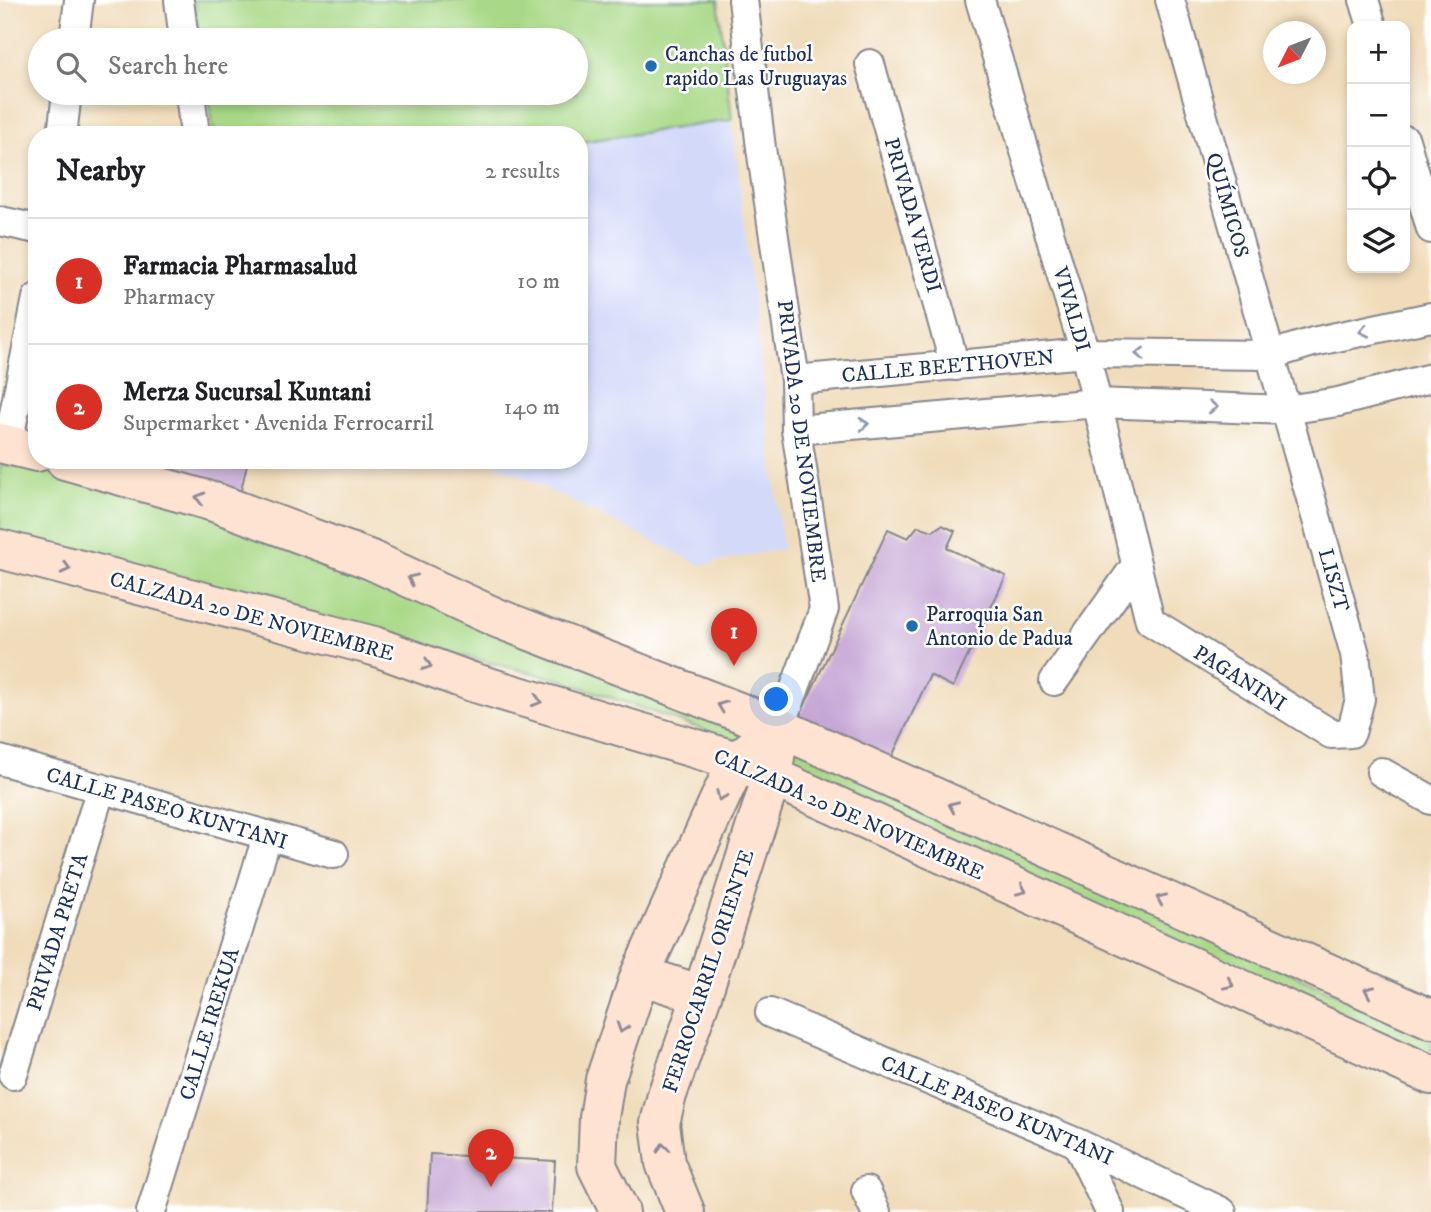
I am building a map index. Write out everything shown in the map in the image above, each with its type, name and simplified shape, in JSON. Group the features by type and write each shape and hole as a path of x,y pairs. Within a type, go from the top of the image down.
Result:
{"main road":[{"path":"140,471 214,502 371,560 497,618 780,728 1431,1019"},
{"name":"CALZADA 20 DE NOVIEMBRE","path":"0,549 374,646 472,682 737,761 1431,1075"},
{"path":"620,1212 597,1166 599,1118 605,1080 640,975 737,761 780,728"},
{"name":"FERROCARRIL ORIENTE","path":"685,1212 665,1163 660,1123 772,776 780,728"},
{"path":"640,975 702,995"}],"street":[{"path":"76,28 79,0"},
{"path":"180,0 183,28"},
{"name":"PRIVADA 20 DE NOVIEMBRE","path":"743,0 761,148 795,380 796,430 824,608 780,728"},
{"name":"VIVALDI","path":"980,0 1085,353 1150,621"},
{"name":"QUÍMICOS","path":"1170,0 1286,410"},
{"path":"1364,0 1370,21"},
{"name":"PRIVADA VERDI","path":"870,64 956,366"},
{"path":"63,126 66,105"},
{"path":"191,105 194,126"},
{"path":"1407,147 1431,229"},
{"path":"0,221 28,227"},
{"name":"CALLE BEETHOVEN","path":"795,380 1085,353 1271,355 1313,342 1431,317"},
{"path":"15,446 28,359"},
{"path":"796,430 1097,403 1286,410 1338,402 1431,378"},
{"name":"LISZT","path":"1286,410 1355,654 1360,699 1351,733 1331,734"},
{"path":"1054,681 1136,565"},
{"name":"PAGANINI","path":"1150,621 1331,734"},
{"name":"CALLE PASEO KUNTANI","path":"0,760 334,854"},
{"path":"1381,772 1431,800"},
{"name":"PRIVADA PRETA","path":"13,1076 101,788"},
{"name":"CALLE IREKUA","path":"151,1212 267,837"},
{"name":"CALLE PASEO KUNTANI","path":"770,1013 1077,1143 1222,1212"},
{"path":"1077,1143 1110,1212"}],"shaded area":[{"path":"732,120 783,549 701,565 506,469 588,469 588,141"}],"green space":[{"name":"Canchas de futbol rapido Las Uruguayas","path":"194,0 718,0 732,120 588,141 588,126 213,126 210,105 588,105 588,28 198,28"},
{"path":"0,465 47,469 251,521 748,734 739,742 558,679 305,618 0,537"},
{"path":"800,746 1431,1038 1431,1065 788,769 786,752"}],"building":[{"path":"168,469 246,469 240,495"},
{"name":"Parroquia San Antonio de Padua","path":"942,525 955,531 947,548 1006,576 953,687 930,675 890,761 799,717 888,529 908,538 918,526 933,531"},
{"path":"430,1154 555,1161 552,1212 427,1212"}],"place":[{"name":"Canchas de futbol rapido Las Uruguayas","path":"651,66"},
{"name":"Parroquia San Antonio de Padua","path":"912,626"},
{"name":"Farmacia Pharmasalud","path":"734,666"},
{"name":"Merza Sucursal Kuntani","path":"491,1187"}]}
